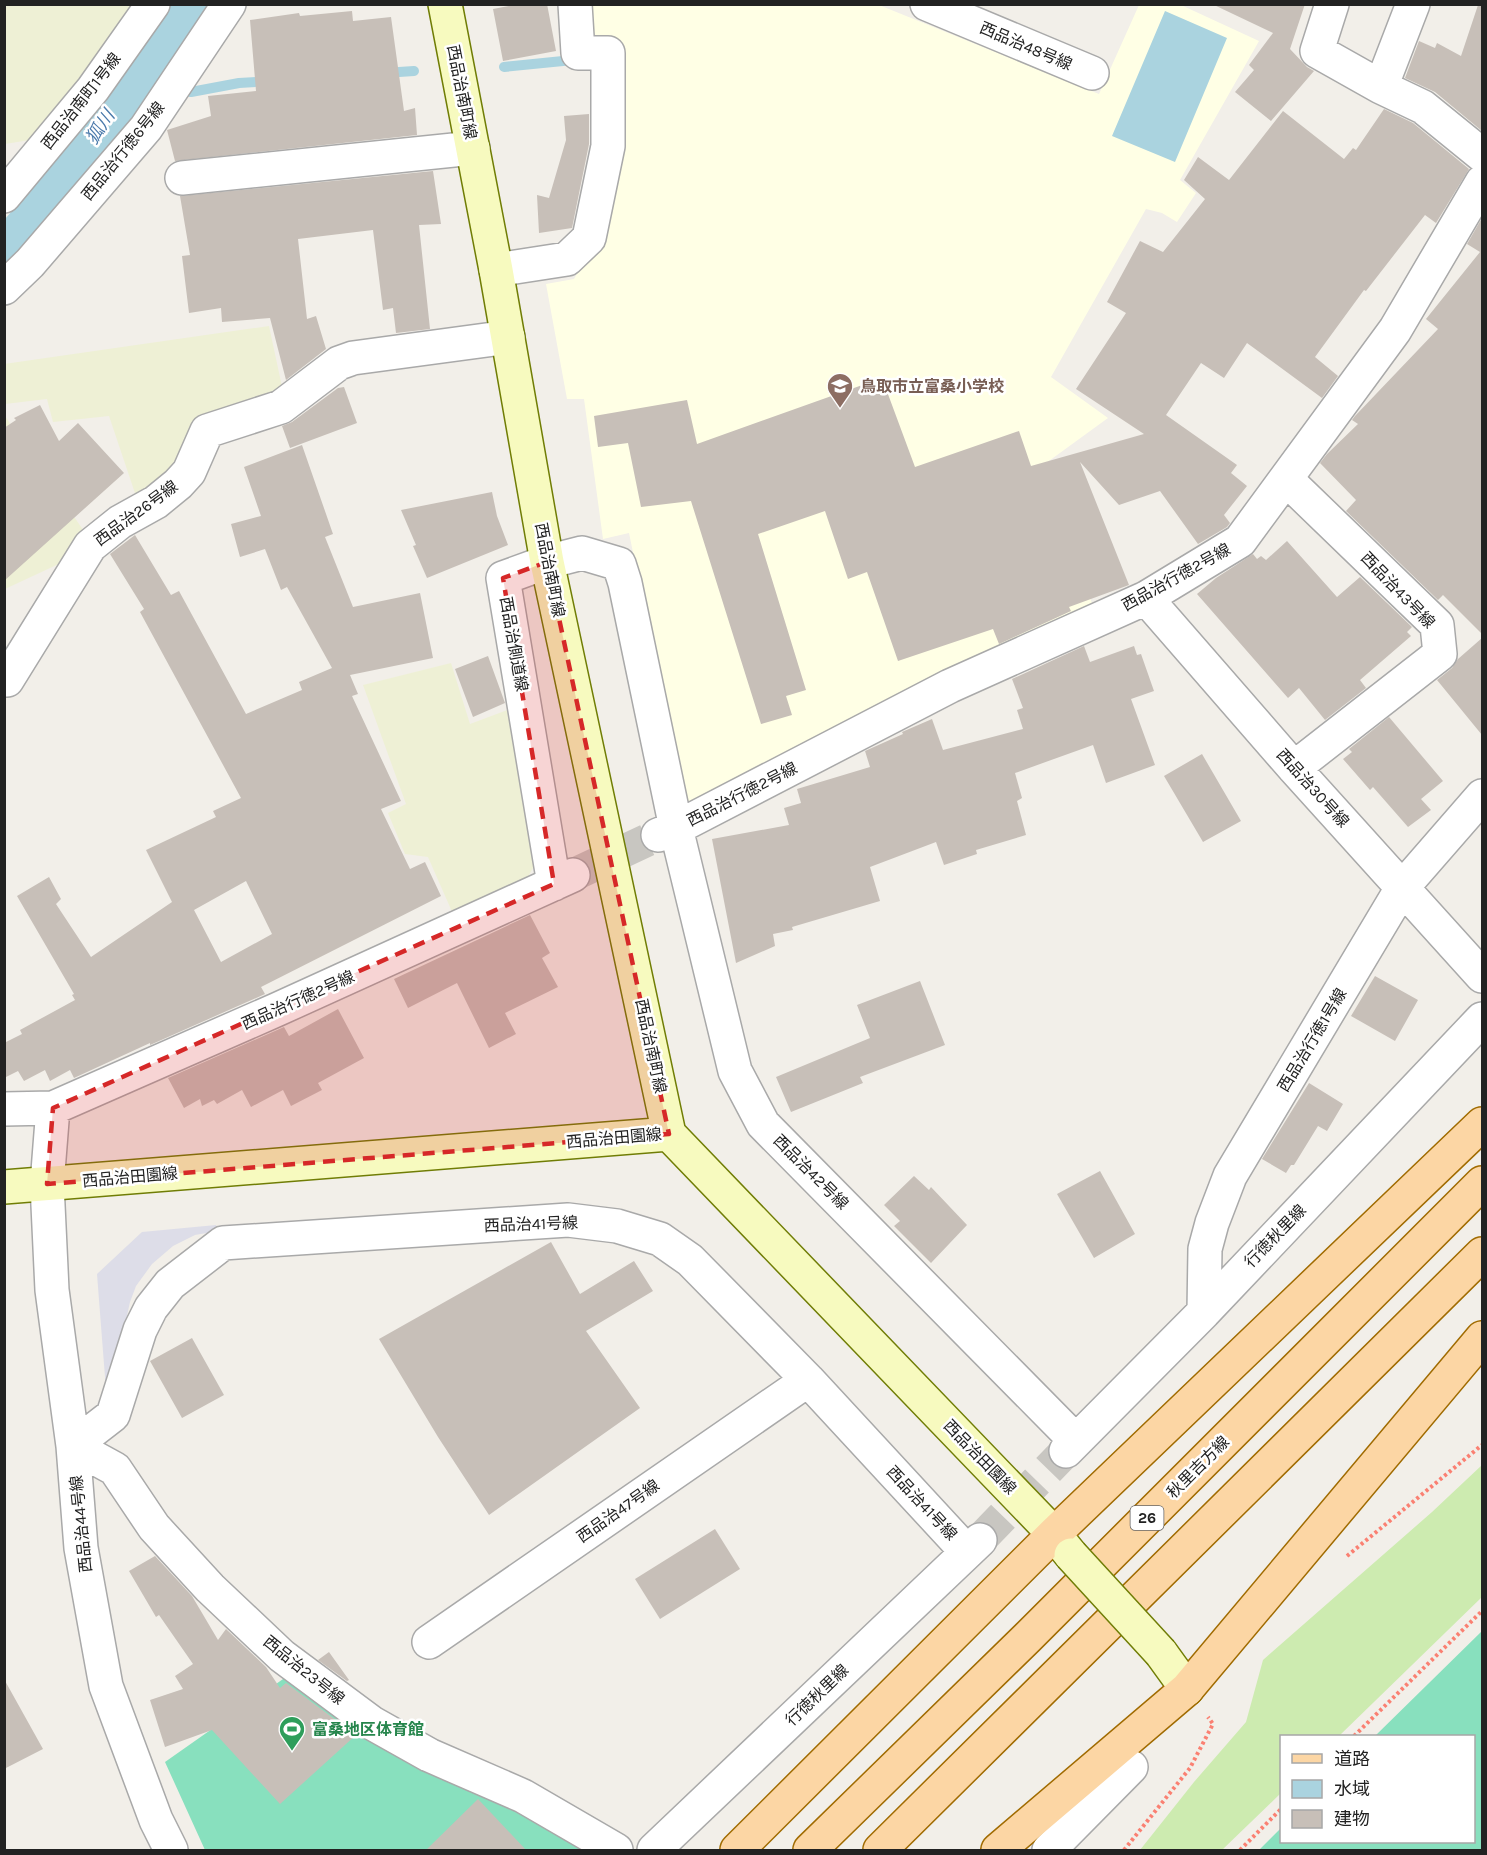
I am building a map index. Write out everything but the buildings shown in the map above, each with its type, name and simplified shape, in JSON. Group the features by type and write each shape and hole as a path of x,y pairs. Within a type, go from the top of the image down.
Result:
{"main road":[{"path":"737,1851 1063,1544 1482,1124"},
{"name":"秋里吉方線","path":"810,1851 1019,1646 1482,1183"},
{"path":"880,1851 1482,1254"},
{"path":"998,1851 1187,1689 1482,1338"}],"street":[{"name":"西品治南町1号線","path":"4,196 93,89 153,4"},
{"name":"西品治行徳6号線","path":"4,288 30,263 146,128 229,4"},
{"name":"西品治南町線","path":"445,4 496,270 547,562 669,1134"},
{"path":"496,270 567,260 589,238 608,146 608,53 578,53 575,4"},
{"name":"西品治48号線","path":"927,4 1092,74"},
{"path":"1332,4 1317,51 1381,87 1423,107 1482,155"},
{"path":"1381,87 1413,4"},
{"path":"182,178 473,148"},
{"name":"西品治行徳2号線","path":"667,831 950,686 1146,598 1240,541 1395,330 1482,182"},
{"name":"西品治26号線","path":"4,679 7,680 90,546 120,522 156,502 178,484 189,472 207,431 281,406 339,363 353,358 508,337"},
{"name":"西品治43号線","path":"1286,479 1437,625 1440,654 1294,768"},
{"name":"西品治側道線","path":"564,879 503,578 547,562 582,553 619,564 625,583 667,831"},
{"name":"西品治30号線","path":"1146,598 1294,768 1482,976"},
{"name":"西品治行徳1号線","path":"1204,1312 1205,1249 1212,1223 1230,1176 1402,888 1482,796"},
{"name":"西品治42号線","path":"667,831 735,1071 763,1124 1071,1446"},
{"name":"西品治行徳2号線","path":"53,1108 564,879"},
{"name":"行徳秋里線","path":"1071,1446 1204,1312 1482,1019"},
{"path":"4,1110 53,1108"},
{"name":"西品治44号線","path":"53,1108 47,1184 52,1290 73,1446 81,1548 106,1686 156,1820 171,1851"},
{"name":"西品治田園線","path":"4,1187 669,1134 1063,1544 1161,1653 1187,1689"},
{"name":"西品治41号線","path":"73,1446 113,1415 140,1330 152,1308 170,1284 224,1242 568,1220 617,1226 660,1239 690,1260 974,1546"},
{"name":"西品治47号線","path":"429,1642 808,1380"},
{"name":"西品治23号線","path":"73,1446 115,1469 154,1527 210,1588 282,1656 363,1716 429,1755 523,1796 616,1851"},
{"name":"行徳秋里線","path":"654,1851 974,1546"},
{"path":"1049,1851 1131,1767"}],"path":[{"path":"1345,1558 1482,1445"},
{"path":"1356,1735 1482,1611"},
{"path":"1124,1851 1190,1768 1213,1724 1187,1689"},
{"path":"1240,1851 1280,1809"}],"highlighted area":[{"path":"547,562 669,1134 47,1184 53,1108 554,884 503,578"}],"shaded area":[{"path":"4,5 133,5 122,24 36,139 5,144"},
{"name":"鳥取市立富桑小学校","path":"582,5 879,5 1099,94 1139,5 1181,5 1259,41 1180,180 1196,193 1177,222 1162,213 1146,209 1051,377 1108,418 1042,466 1093,606 685,806 629,533 603,539 584,399 567,399 546,284 574,279 596,239 615,143 590,48"},
{"path":"269,326 284,396 190,459 139,505 109,416 53,422 47,399 5,404 4,364"},
{"path":"5,416 90,540 78,555 5,589"},
{"path":"451,663 470,724 510,709 540,856 526,880 453,914 428,857 405,854 388,813 406,804 363,685"},
{"path":"216,1225 218,1231 195,1235 173,1246 152,1264 136,1286 130,1302 111,1388 106,1390 97,1274 142,1232"}],"green space":[{"path":"1482,1465 1482,1597 1340,1735 1280,1735 1280,1794 1222,1850 1140,1850 1246,1722 1263,1660 1432,1512"},
{"path":"1482,1631 1482,1850 1259,1850 1280,1829 1280,1843 1475,1843 1475,1735 1376,1735"},
{"name":"富桑地区体育館","path":"293,1672 596,1850 205,1850 165,1762"}],"water":[{"name":"狐川","path":"166,5 208,5 160,81 108,155 62,210 5,266 5,219 87,123 135,55"},
{"path":"1165,11 1227,38 1175,162 1112,136"}],"waterway":[{"path":"504,67 573,60"},
{"path":"384,73 414,71"},
{"path":"191,92 239,83 270,81"}],"tunnel":[{"path":"573,875 658,835"},
{"path":"980,1540 1066,1451"}],"place":[{"name":"鳥取市立富桑小学校","path":"840,409"},
{"name":"富桑地区体育館","path":"292,1752"}]}
